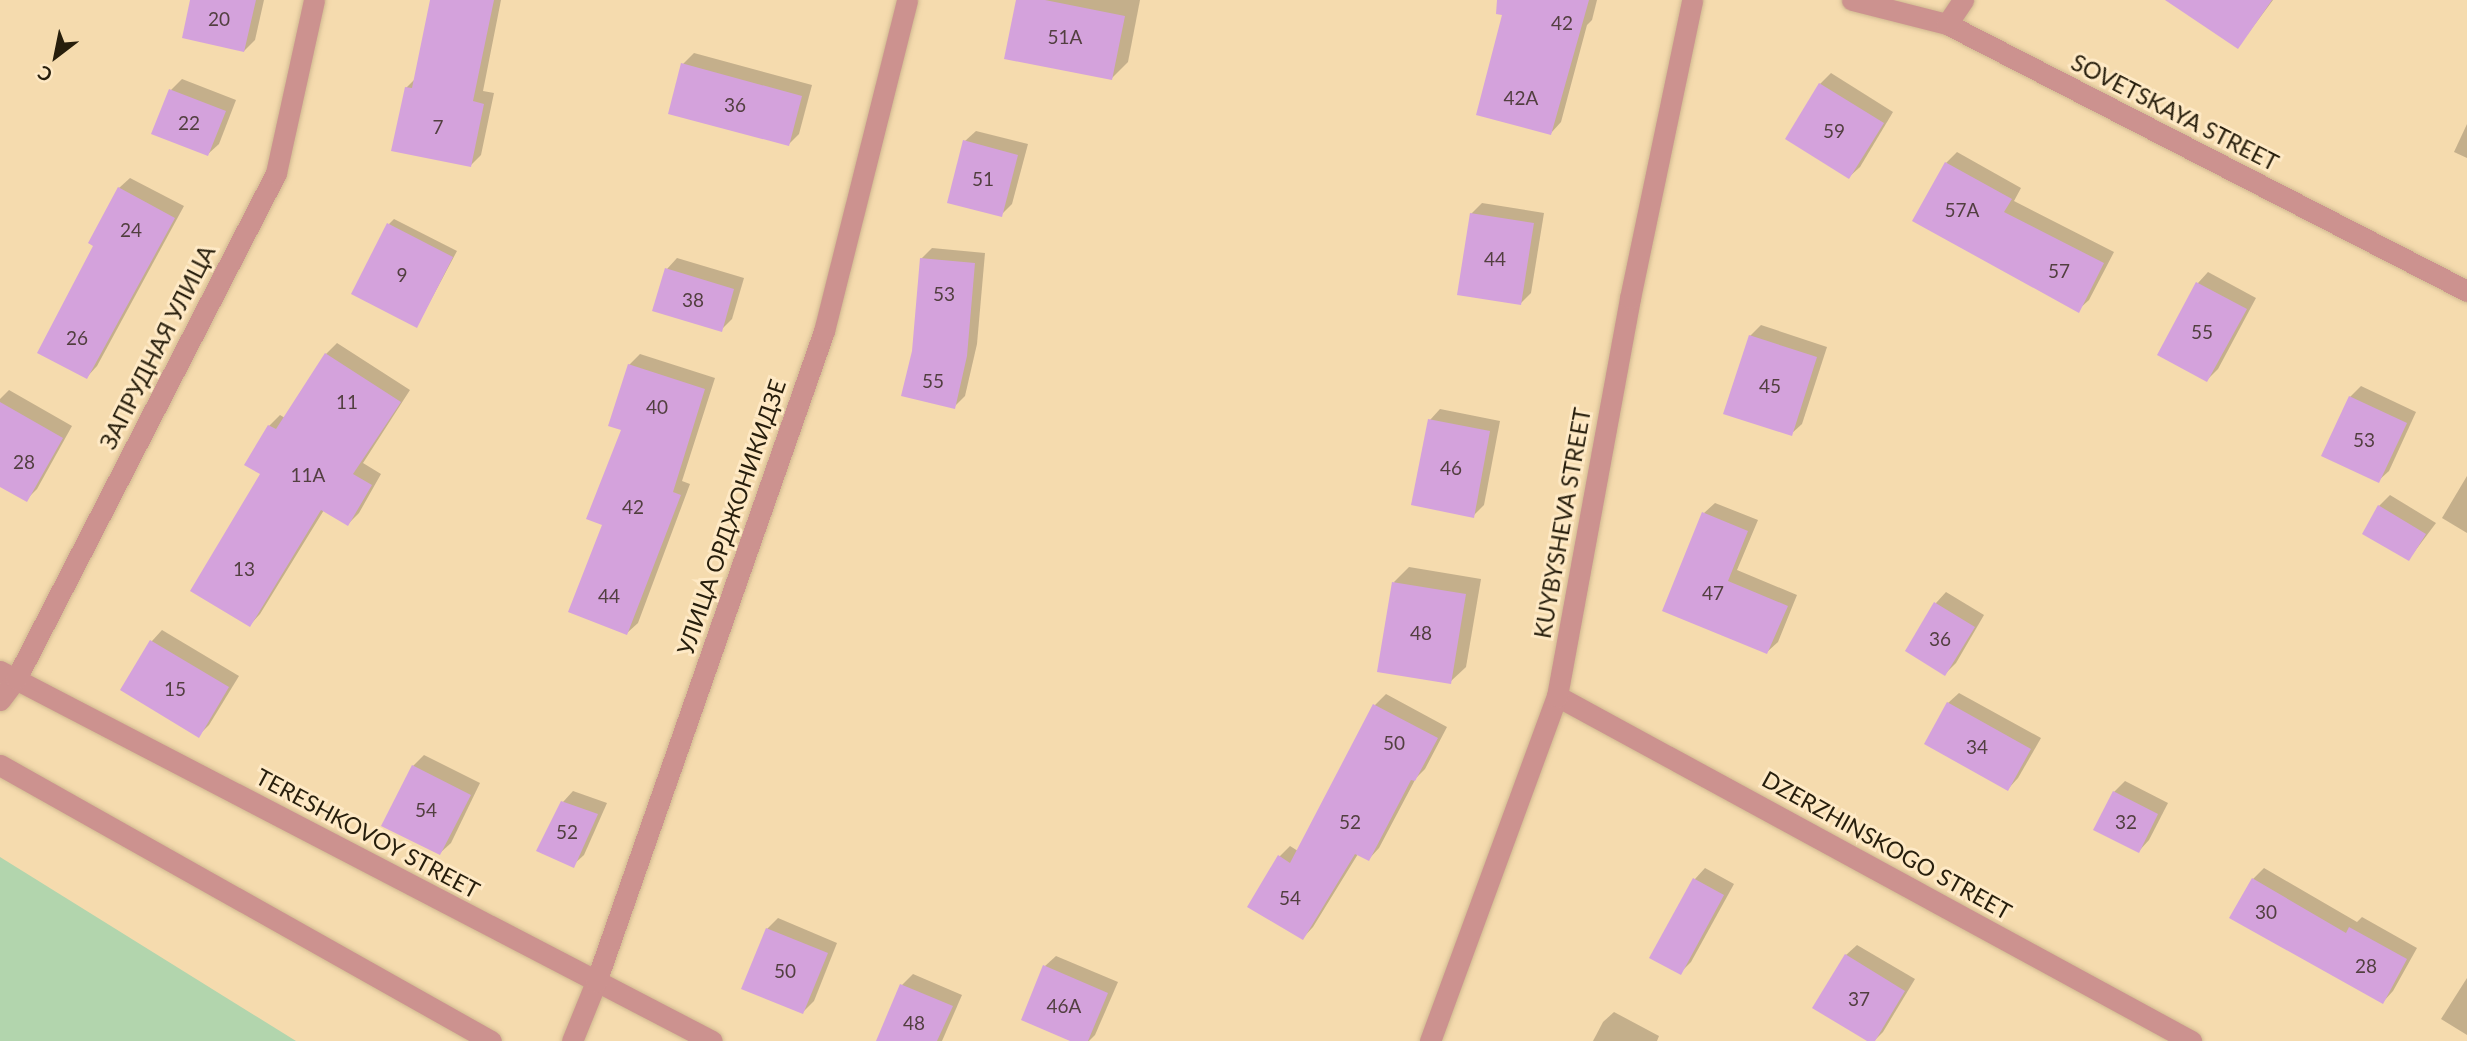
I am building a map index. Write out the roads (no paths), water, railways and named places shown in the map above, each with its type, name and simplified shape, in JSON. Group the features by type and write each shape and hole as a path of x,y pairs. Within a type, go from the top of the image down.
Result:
{"street":[{"name":"ЗАПРУДНАЯ УЛИЦА","path":"0,700 8,675 276,173 314,0"},
{"name":"УЛИЦА ОРДЖОНИКИДЗЕ","path":"572,1041 596,982 824,331 907,0"},
{"name":"KUYBYSHEVA STREET","path":"1430,1041 1557,696 1630,298 1692,0"},
{"name":"SOVETSKAYA STREET","path":"1852,0 1947,24 2467,291"},
{"path":"1947,24 1963,0"},
{"name":"TERESHKOVOY STREET","path":"8,675 712,1041"},
{"name":"DZERZHINSKOGO STREET","path":"1557,696 2191,1041"},
{"path":"0,765 491,1041"}]}
